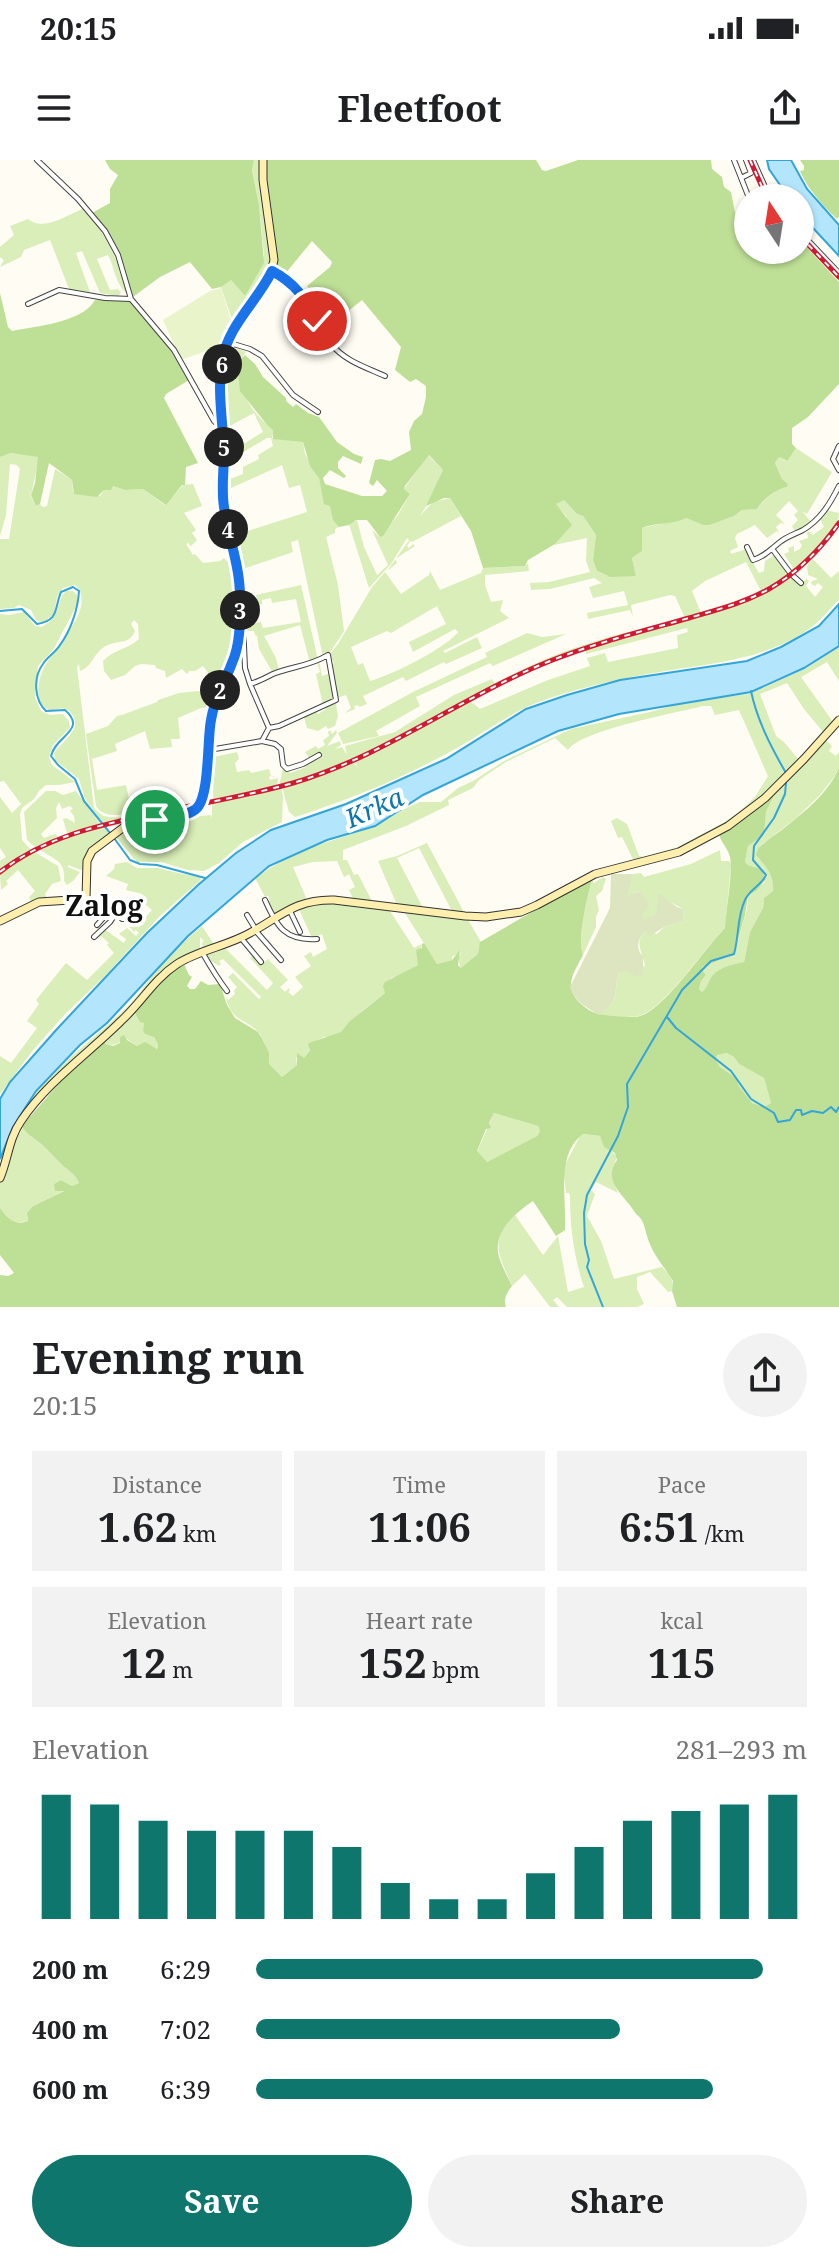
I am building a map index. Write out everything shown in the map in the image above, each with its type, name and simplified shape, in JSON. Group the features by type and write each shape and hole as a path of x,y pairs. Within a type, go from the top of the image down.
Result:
{"main road":[{"path":"0,921 39,902 86,899 88,856 113,834 124,827 194,810 200,804 214,703 237,649 240,592 238,568 223,503 221,371 227,342 272,271 274,260 263,160"},
{"path":"0,1178 10,1142 21,1121 82,1056 135,1008 160,977 179,963 241,938 289,908 321,900 486,917 512,914 537,905 595,874 663,858 695,845 738,819 786,777 839,720"}],"street":[{"path":"37,160 78,199 105,231 118,255 131,299 174,350 214,421 223,430"},
{"path":"734,160 743,184"},
{"path":"741,178 751,173 746,160"},
{"path":"753,160 764,184"},
{"path":"814,247 839,273"},
{"path":"272,271 298,290 323,333 340,353 385,376"},
{"path":"28,304 59,290 131,299"},
{"path":"227,342 262,356 293,395 318,412"},
{"path":"839,446 833,459 839,470"},
{"path":"747,547 753,560 806,529 820,518 839,486"},
{"path":"773,550 801,583"},
{"path":"240,592 245,668 269,728"},
{"path":"250,684 275,673 310,665 328,655 336,700 269,728"},
{"path":"262,741 269,728"},
{"path":"207,750 262,741 279,746 285,768 297,767 319,755"},
{"path":"86,899 109,905 114,915"},
{"path":"265,900 273,918 289,936 300,940 317,939"},
{"path":"289,908 300,932"},
{"path":"97,925 105,916 127,919 134,912"},
{"path":"94,937 114,915"},
{"path":"247,915 281,960"},
{"path":"241,938 261,962"},
{"path":"202,952 212,973 227,991"}],"green space":[{"path":"105,160 254,160 252,170 259,205 264,263 245,296 231,280 212,289 190,262 160,277 133,297 119,252 92,213 110,203 110,189 118,175"},
{"path":"254,160 261,160 270,236 269,264 264,280 233,322 221,287 230,279 245,296 264,256 252,169"},
{"path":"267,160 536,160 546,171 578,160 711,160 712,169 722,177 724,187 731,192 734,264 814,264 814,255 839,282 839,384 808,417 792,428 792,444 796,448 787,461 780,457 775,463 787,487 770,495 757,509 742,510 709,525 686,518 642,528 642,551 632,558 636,576 610,577 597,571 593,560 596,535 583,516 564,500 556,504 572,525 555,544 528,560 525,566 483,568 471,531 450,498 426,506 443,470 429,455 405,486 404,489 410,494 383,536 380,537 367,520 356,520 339,527 333,520 330,506 324,504 319,478 310,466 303,442 273,439 273,430 240,391 237,363 245,355 286,401 319,417 337,442 363,457 361,464 343,456 338,468 346,476 344,478 330,470 323,478 325,484 362,496 382,496 387,491 377,480 373,486 369,483 375,460 390,461 411,450 409,432 422,414 426,386 416,379 410,382 395,370 401,347 362,300 336,321 325,320 307,286 332,262 312,241 285,274 277,270"},
{"path":"800,160 839,160 837,219 814,193 814,184 807,184 800,171 804,170"},
{"path":"84,208 115,256 127,290 125,292 108,255 97,259 110,290 118,289 121,293 118,296 100,293 82,251 76,253 90,292 69,289 50,240 24,250 21,257 0,267 4,260 0,257 0,247 14,235 10,226 28,219 34,223 48,223"},
{"path":"221,288 232,323 223,345 181,360 163,320 210,291"},
{"path":"0,293 8,327 12,331 69,319 89,308 95,300 130,301 171,348 189,380 164,398 198,463 186,467 185,485 166,505 143,489 125,490 113,486 97,497 74,494 72,480 49,463 40,504 36,506 31,495 38,457 11,453 0,457"},
{"path":"229,348 246,352 236,365 248,401 274,430 272,438 303,442 305,454 319,478 323,495 339,527 326,537 338,585 344,631 331,651 323,657 298,540 291,542 293,552 240,570 232,536 307,512 300,485 289,488 282,465 229,489 232,499 224,502 223,482 243,474 243,467 259,459 258,455 273,446 271,438 267,438 226,460 226,455 263,432 254,413 224,429 225,368"},
{"path":"796,448 832,472 807,514 802,511 812,523 796,533 792,526 798,520 794,515 798,511 789,501 776,515 785,524 776,527 780,534 777,531 767,538 755,525 737,534 738,547 730,551 731,554 747,549 750,561 759,573 764,571 765,561 775,555 789,574 761,591 746,562 705,581 692,591 701,613 685,618 675,596 670,595 631,605 633,617 630,610 588,619 587,613 628,605 624,591 593,598 589,587 602,583 594,578 550,589 531,590 530,583 549,582 590,572 586,561 587,538 554,545 569,528 566,516 555,504 564,500 583,516 596,535 593,560 597,571 607,576 636,576 632,558 642,551 642,528 686,518 703,525 734,516 742,510 757,509 770,495 787,487 775,463 778,457 785,461"},
{"path":"11,453 37,456 39,459 31,495 26,486 36,506 47,506 55,469 72,480 73,492 100,496 113,486 125,490 143,489 165,505 183,485 193,484 202,506 184,513 196,530 192,533 197,540 191,546 186,544 203,563 224,558 236,570 237,619 228,668 224,664 213,679 203,666 187,674 182,669 166,678 165,671 155,665 141,664 111,680 104,671 103,661 139,639 138,624 134,620 131,624 135,631 130,638 103,647 84,669 80,671 79,664 77,667 94,808 104,816 124,817 198,803 103,823 85,799 79,779 55,760 54,753 72,732 75,720 68,710 49,710 43,706 39,685 48,661 78,616 81,594 75,585 63,588 57,597 54,614 43,623 36,620 31,610 19,605 0,609 0,539 9,539 20,469 10,464 6,515 0,536 0,457"},
{"path":"428,455 443,470 420,516 433,502 450,498 461,516 410,541 409,548 413,544 415,546 396,558 409,540 407,538 391,564 369,588 349,524 357,520 364,547 377,575 388,565 372,530 380,537 398,515 410,494 404,489"},
{"path":"826,510 839,513 834,529 821,546 791,573 789,571 793,568 784,554 794,546 794,552 800,549 802,545 799,541 808,538 809,531 813,535 824,527 820,519"},
{"path":"813,559 831,578 839,571 839,600 813,626 791,640 734,660 623,679 550,698 513,714 457,748 391,781 295,817 289,812 282,787 352,762 360,769 353,761 470,701 480,709 590,666 587,658 605,653 608,662 678,648 677,635 688,632 687,628 586,654 585,650 740,603 767,591 790,575 800,585 806,579 809,581 806,586 815,597 823,587 818,583 815,586 811,584 818,579 808,575 807,566"},
{"path":"528,563 529,571 485,575 491,602 503,600 500,611 509,618 443,651 445,653 477,637 482,648 406,681 403,677 363,696 367,704 354,706 355,709 345,713 351,708 346,695 337,698 331,664 334,663 329,655 385,572 401,594 429,575 430,571 440,590 481,573 483,568 525,566","holes":["437,606 446,624 409,642 413,652 455,629 458,632 444,645 418,660 370,681 363,663 358,665 351,647 387,631 391,633"]},
{"path":"301,585 318,660 310,663 300,625 264,636 276,658 279,671 273,673 259,649 257,636 254,631 245,631 245,624 261,622 263,628 301,622 296,599 272,603 271,598 262,600 262,604 258,605 256,595"},
{"path":"66,591 77,595 78,603 53,650 38,666 35,697 41,711 50,715 63,714 69,721 70,728 53,745 49,757 52,765 75,782 46,785 22,808 22,840 31,850 0,871 0,861 6,857 0,848 0,797 12,813 21,804 4,781 0,782 0,614 24,612 35,626 42,627 56,614"},
{"path":"646,628 542,662 352,760 349,757 350,760 279,786 283,768 290,773 306,767 310,759 305,752 325,745 323,740 329,736 330,730 332,734 336,730 337,733 327,746 340,741 341,745 335,749 342,747 347,755 345,746 395,732 454,695 492,679 495,684 531,665 569,650"},
{"path":"527,633 542,637 566,634 493,666 490,663 416,697 420,706 376,731 379,736 343,744 338,733 413,692 487,657 485,653"},
{"path":"839,647 839,681 827,662 801,677 833,722 824,733 787,683 760,694 776,736 799,760 739,816 684,849 634,861 622,837 618,838 611,821 617,818 627,824 639,856 644,857 678,847 740,811 755,797 768,776 739,710 715,715 711,706 703,706 609,729 576,743 568,750 555,738 506,762 479,780 473,788 448,800 449,805 406,826 343,850 343,860 347,860 354,875 358,874 373,903 324,897 353,898 349,890 355,887 349,874 344,877 337,861 293,867 307,900 273,915 267,902 270,901 268,896 265,897 255,878 294,853 376,826 420,802 441,802 458,788 504,761 571,729 689,701 749,694 807,668"},
{"path":"319,661 322,676 331,673 338,716 335,726 328,729 326,726 318,731 307,728 304,717 316,710 318,714 326,709 316,674 320,672"},
{"path":"205,690 210,707 178,718 180,739 171,739 172,747 150,749 145,731 115,744 117,751 92,759 97,790 126,785 132,814 112,815 99,810 86,734 108,726 117,716 158,700 179,693 201,693"},
{"path":"825,739 832,746 829,751 836,756 839,752 839,767 820,795 761,845 757,857 770,872 773,891 764,898 763,908 750,932 744,962 719,970 702,992 699,989 706,975 702,967 728,957 736,948 748,895 764,883 766,876 761,869 745,862 748,846 764,835 772,793"},
{"path":"237,752 237,772 269,769 270,780 278,778 277,786 213,799 214,757"},
{"path":"839,767 839,1307 677,1307 672,1291 673,1281 652,1249 642,1221 613,1182 613,1168 617,1160 615,1153 604,1147 600,1136 583,1134 574,1143 566,1165 565,1230 556,1236 533,1201 512,1218 502,1232 499,1257 512,1286 506,1296 506,1307 0,1307 0,1275 14,1273 0,1255 0,1208 15,1222 28,1221 27,1213 33,1206 64,1191 55,1191 54,1184 61,1180 72,1186 79,1183 22,1126 60,1082 103,1040 113,1046 120,1043 120,1037 124,1035 137,1046 145,1042 157,1049 154,1037 145,1034 144,1023 140,1022 134,1011 152,987 183,962 192,977 187,986 190,989 195,989 201,981 208,985 220,984 235,1018 258,1032 269,1053 269,1064 282,1077 297,1065 297,1053 304,1058 310,1050 309,1043 341,1032 385,993 385,982 418,965 416,950 422,948 422,944 437,964 452,960 460,950 458,965 461,968 478,954 480,942 591,878 582,929 583,955 572,980 572,992 581,1004 597,1013 640,1016 661,1003 725,928 731,864 719,834 772,793 774,795 766,812 764,835 748,846 745,862 761,869 766,879 748,895 734,954 702,967 706,975 699,989 702,992 716,972 744,962 750,932 763,908 764,898 773,891 771,875 756,855 758,849 815,801","holes":["727,1053 764,1078 771,1103 764,1107 752,1103 736,1078 720,1067 717,1055","494,1113 538,1126 540,1131 537,1136 487,1162 477,1151 486,1129 491,1128 489,1123"]},
{"path":"281,787 282,822 243,842 219,863 204,871 161,862 137,862 114,835 198,811 201,816 211,815 212,819 212,802"},
{"path":"46,791 63,795 76,791 100,824 67,833 63,819 75,823 70,811 73,808 62,809 59,802 57,818 41,834 44,838 55,834 58,836 35,847 27,840 24,812"},
{"path":"102,825 110,835 89,853 86,869 68,865 80,872 67,885 61,864 38,848"},
{"path":"427,843 465,914 453,913 419,848 397,858 424,910 397,905 378,861"},
{"path":"720,850 721,861 731,864 725,928 670,992 647,1012 632,1017 599,1015 613,1001 619,972 645,966 639,943 642,935 646,931 657,934 664,927 684,921 683,909 665,899 658,901 656,914 644,921 641,916 647,900 639,891 626,897 633,874 641,873 644,877 691,864"},
{"path":"33,851 58,866 61,881 52,884 45,894 47,899 32,904 29,897 35,891 18,870 1,890 0,874"},
{"path":"127,862 137,868 158,868 200,877 201,880 160,916 65,1014 0,1094 0,1056 11,1063 37,1028 27,1021 39,1004 36,1000 66,963 87,980 114,953 101,936 98,939 95,937 104,929 124,943 126,939 119,934 127,928 136,936 139,933 129,926 139,916 144,919 152,910 146,905 142,894 126,890 128,884 106,876 115,864"},
{"path":"611,874 633,874 627,896 640,891 647,900 649,906 641,916 644,920 656,914 658,893 683,909 684,921 664,927 650,936 646,931 643,934 638,947 643,956 643,975 619,972 613,1001 599,1015 585,1007 570,987 610,908"},
{"path":"603,877 606,879 602,891 596,896 599,910 596,927 583,955 582,929 590,887 592,880 594,883"},
{"path":"331,902 388,908 414,948 422,944 418,965 391,978 385,993 341,1032 308,1045 310,1049 304,1058 296,1058 297,1065 282,1077 269,1064 260,1034 232,1012 226,998 228,1000 235,994 237,987 228,977 233,973 259,999 261,997 223,959 219,961 219,966 206,955 223,946 267,990 273,983 250,958 253,955 262,964 268,959 288,980 280,987 285,992 289,988 288,992 293,996 303,987 295,977 311,966 304,956 311,952 313,957 327,949 322,934 312,938 298,907"},
{"path":"403,910 467,918 481,942 478,955 461,969 458,959 461,952 452,960 437,964"},
{"path":"202,926 215,946 203,949 204,941 200,937 200,951 188,955 91,1046 19,1123 0,1174 4,1148 14,1124 30,1101 49,1079 131,1003 166,959"},
{"path":"134,1011 144,1023 143,1030 154,1037 158,1044 156,1049 137,1046 124,1037 114,1045 106,1044 103,1040"},
{"path":"727,1053 764,1078 771,1103 764,1107 752,1103 736,1078 720,1067 717,1055"},
{"path":"494,1113 538,1126 540,1131 537,1136 487,1162 477,1152"},
{"path":"22,1126 79,1183 72,1186 61,1180 54,1184 67,1189 33,1206 27,1216 28,1221 14,1223 0,1208 0,1182"},
{"path":"581,1134 600,1136 604,1145 617,1156 612,1174 618,1193 596,1182 591,1190 595,1194 587,1216 601,1241 614,1279 662,1267 672,1280 672,1291 668,1292 650,1272 637,1277 637,1289 644,1304 637,1307 567,1307 557,1297 553,1300 559,1307 550,1307 525,1274 512,1286 501,1258 501,1233 515,1215 543,1255 558,1236 568,1292 584,1287 575,1253 570,1196 566,1193 563,1169"}],"water":[{"path":"767,160 791,160 804,184 779,184"},
{"path":"814,197 839,225 839,256 814,229"},
{"name":"Krka","path":"839,604 839,646 804,668 751,692 619,714 558,731 423,795 375,826 327,840 269,866 188,936 107,1023 80,1045 36,1091 13,1127 0,1159 0,1099 10,1082 147,933 236,853 271,830 346,804 446,759 526,709 620,680 747,661 819,626"}],"waterway":[{"path":"0,611 22,609 37,624 53,616 61,592 73,587 79,591 71,626 40,669 36,688 39,701 46,711 65,710 71,717 72,728 51,756 75,779 84,801 110,833"},
{"path":"751,691 765,733 786,773"},
{"path":"603,1307 587,1267 584,1213 587,1195 618,1136 628,1107 627,1084 682,990 711,961 734,954 742,906 766,875 753,860 754,846 774,818 785,794 786,783"},
{"path":"114,838 130,860 205,878"},
{"path":"667,1017 676,1028 731,1071 751,1099 774,1113 778,1122 790,1120 796,1110 801,1110 802,1115 812,1111 823,1113 831,1107 836,1112 839,1107"}],"railway":[{"path":"750,160 761,184"},
{"path":"814,251 839,277"},
{"path":"0,872 53,841 91,828 258,792 327,771 392,742 517,675 550,661 750,598 779,583 798,568 816,552 839,523"}],"district":[{"name":"Zalog","path":"104,905"}],"route":[{"path":"155,820 190,812 203,798 212,711 237,649 239,580 225,516 222,485 221,371 227,342 272,271 292,283 305,298 317,321"}]}
